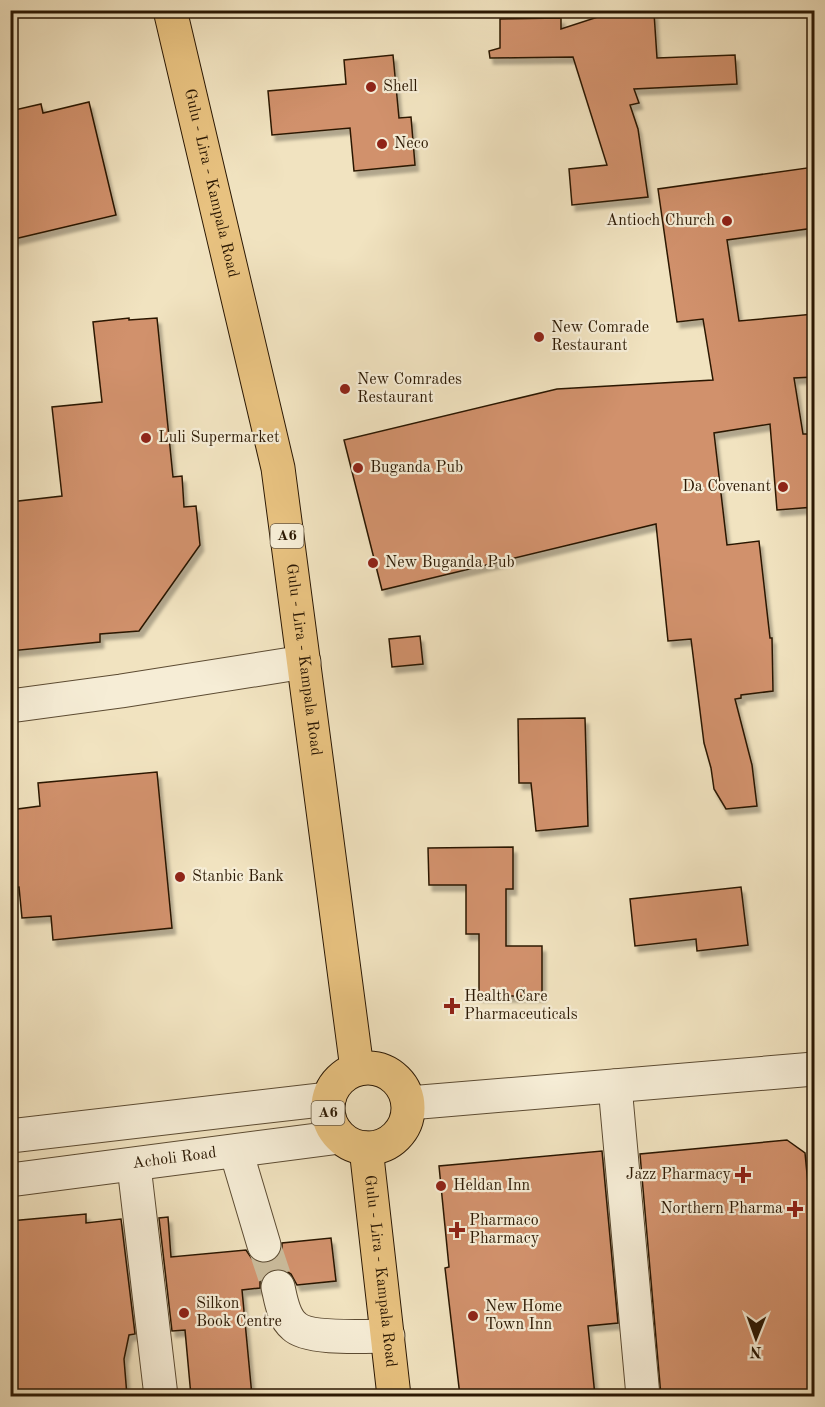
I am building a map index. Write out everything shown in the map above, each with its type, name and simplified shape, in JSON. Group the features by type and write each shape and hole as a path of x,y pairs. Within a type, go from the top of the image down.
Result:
{"main road":[{"name":"Gulu - Lira - Kampala Road","path":"170,10 278,468 357,1070"},
{"path":"353,1143 380,1147 392,1140 402,1130 408,1117 409,1103 405,1090 390,1075 371,1068 357,1070"},
{"name":"A6","path":"353,1143 332,1126 328,1112 329,1099 335,1086 344,1076 357,1070"},
{"name":"Gulu - Lira - Kampala Road","path":"353,1143 388,1336 394,1396"}],"street":[{"path":"10,706 304,662"},
{"path":"409,1103 814,1069"},
{"path":"615,1086 643,1396"},
{"path":"10,1136 329,1099"},
{"name":"Acholi Road","path":"10,1180 134,1166 236,1151 353,1143"},
{"path":"236,1151 264,1245"},
{"path":"134,1166 161,1396"},
{"path":"278,1287 285,1314 294,1328 317,1335 388,1336"}],"building":[{"path":"610,13 654,13 657,58 735,55 737,84 634,89 639,103 630,105 638,129 648,197 572,205 569,169 607,165 573,57 490,58 489,51 500,48 500,19 561,18 561,29"},
{"path":"393,55 399,118 411,117 415,165 354,171 350,128 272,135 268,91 346,84 344,60"},
{"path":"89,102 116,215 10,240 10,111 41,104 43,113"},
{"path":"814,167 814,228 727,240 739,321 814,314 814,377 794,378 803,434 809,434 814,507 777,510 770,424 714,433 727,545 759,541 770,638 772,638 773,691 741,695 741,698 735,699 752,765 757,806 726,809 714,789 704,743 691,639 668,641 656,524 382,590 344,440 557,389 713,380 703,319 677,322 658,189"},
{"path":"129,318 129,320 157,318 173,477 182,476 184,507 196,506 200,545 139,631 100,634 100,642 10,651 10,502 62,496 52,407 102,402 93,322"},
{"path":"420,636 423,664 392,667 389,639"},
{"path":"585,718 588,826 536,831 531,783 519,783 518,719"},
{"path":"157,772 172,928 53,940 51,916 22,918 19,887 10,888 10,810 40,806 38,783"},
{"path":"513,847 513,889 506,889 506,946 542,946 542,996 479,996 479,934 466,934 466,885 429,885 428,848"},
{"path":"741,887 748,945 697,951 696,939 635,946 630,899"},
{"path":"787,1140 805,1153 814,1246 814,1396 661,1396 640,1154"},
{"path":"602,1151 618,1323 588,1326 595,1396 460,1396 445,1268 449,1267 439,1166"},
{"path":"86,1214 86,1223 121,1219 135,1334 129,1335 124,1359 127,1396 10,1396 10,1221"},
{"path":"168,1217 171,1257 246,1250 252,1259 259,1263 269,1263 278,1257 282,1250 282,1243 331,1238 336,1281 297,1285 291,1274 283,1269 275,1269 265,1274 260,1281 260,1288 242,1290 252,1396 191,1396 185,1330 172,1331 159,1218"}],"tunnel":[{"path":"264,1245 278,1287"}],"place":[{"name":"Shell","path":"371,87"},
{"name":"Neco","path":"382,144"},
{"name":"Antioch Church","path":"727,221"},
{"name":"New Comrade Restaurant","path":"539,337"},
{"name":"New Comrades Restaurant","path":"345,389"},
{"name":"Luli Supermarket","path":"146,438"},
{"name":"Buganda Pub","path":"358,468"},
{"name":"Da Covenant","path":"783,487"},
{"name":"New Buganda Pub","path":"373,563"},
{"name":"Stanbic Bank","path":"180,877"},
{"name":"Health Care Pharmaceuticals","path":"452,1006"},
{"name":"Jazz Pharmacy","path":"743,1175"},
{"name":"Heldan Inn","path":"441,1186"},
{"name":"Northern Pharma","path":"795,1209"},
{"name":"Pharmaco Pharmacy","path":"457,1230"},
{"name":"Silkon Book Centre","path":"184,1313"},
{"name":"New Home Town Inn","path":"473,1316"}]}
